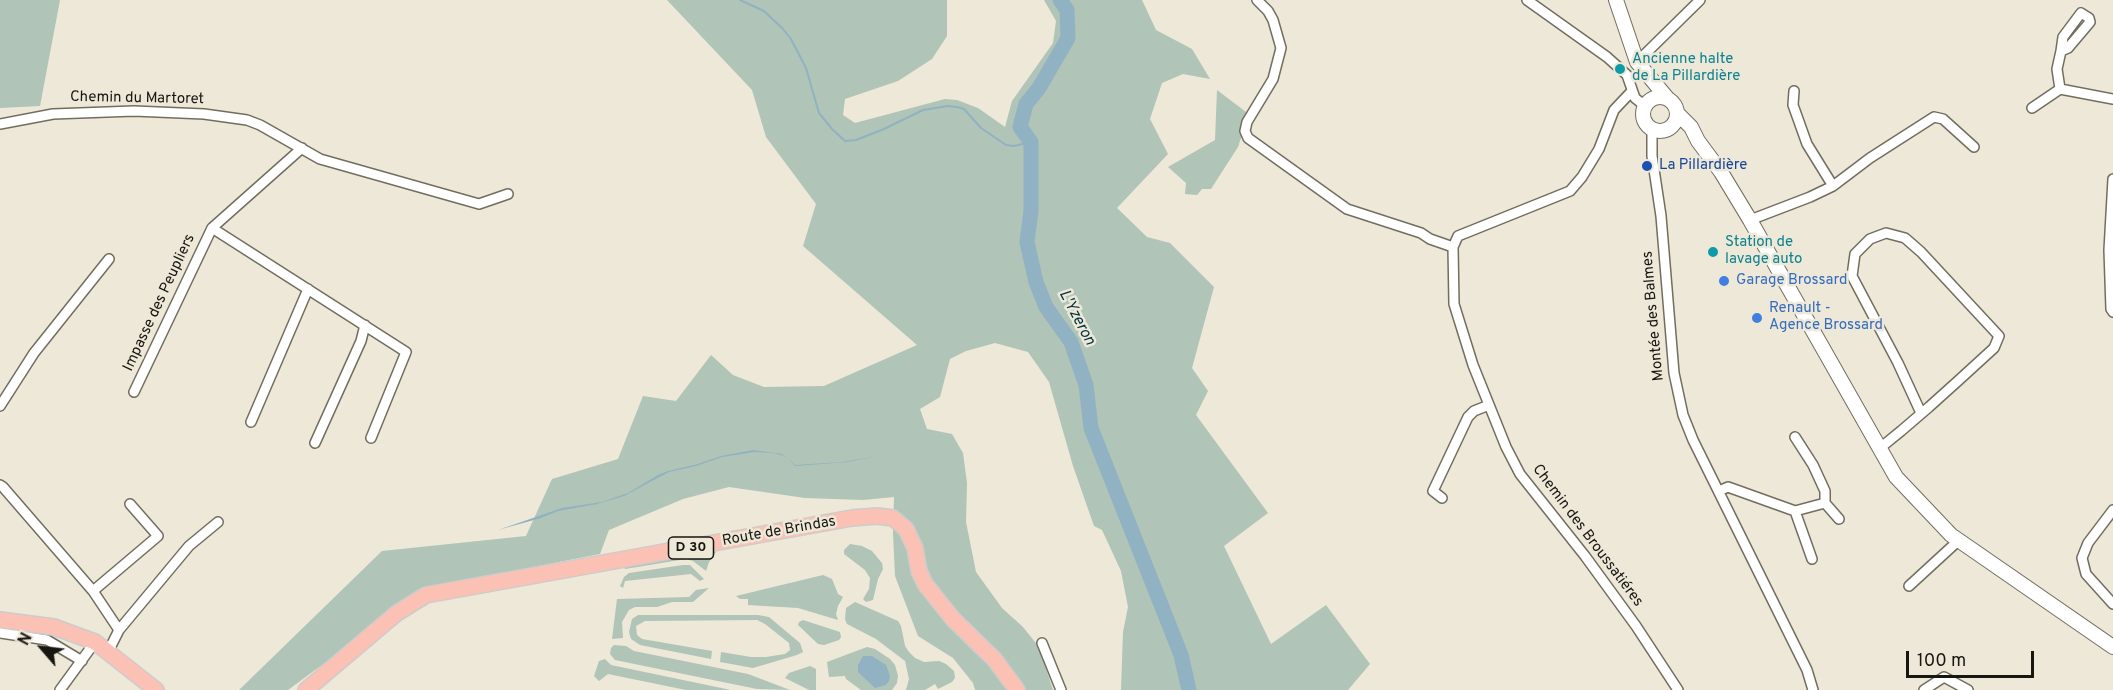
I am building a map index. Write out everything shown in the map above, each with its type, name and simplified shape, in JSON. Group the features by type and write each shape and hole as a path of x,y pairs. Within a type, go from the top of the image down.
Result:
{"main road":[{"path":"1616,0 1648,88 1643,111 1644,122 1652,130 1662,132 1671,128 1677,119 1677,114 1674,105 1640,65"},
{"path":"1646,103 1658,97 1668,99"},
{"path":"1677,114 1692,127 1698,141 1721,172 1750,220 1896,477 1958,541 2113,647"},
{"path":"1671,128 1686,133 1698,141"},
{"name":"Route de Brindas","path":"306,690 397,613 426,595 841,520 877,516 893,518 906,529 915,548 919,571 925,584 953,620 996,660 1017,690"},
{"path":"0,620 54,627 95,642 109,650 156,690"}],"street":[{"path":"1257,0 1268,10 1281,48 1273,79 1247,122 1245,131 1248,138 1347,209 1421,233 1452,247 1458,236 1570,191 1582,177 1599,149 1614,110 1632,91"},
{"path":"1527,0 1607,57 1627,75 1635,98 1646,103"},
{"path":"1640,65 1700,0"},
{"path":"2060,89 2057,69 2061,51"},
{"path":"2032,108 2060,89 2113,99"},
{"path":"1794,91 1793,105 1807,144 1833,186"},
{"name":"Chemin du Martoret","path":"0,123 53,114 135,111 192,112 248,120 320,159 479,204 508,194"},
{"path":"1750,220 1833,186 1870,158 1934,117 1943,119 1974,147"},
{"name":"Montée des Balmes","path":"1652,130 1652,156 1677,393 1683,415 1693,440 1798,650 1813,690"},
{"name":"Impasse des Peupliers","path":"134,392 212,228 302,148"},
{"path":"2113,179 2109,250 2111,309 2113,312"},
{"name":"Impasse des Peupliers","path":"212,228 406,352 371,438"},
{"path":"1879,449 1921,413 1994,348 1999,336 1922,252 1905,238 1886,233 1870,239 1855,254 1852,276 1898,363 1921,413"},
{"name":"Chemin des Broussatiéres","path":"1452,247 1454,304 1473,365 1520,474 1585,556 1636,626 1678,690"},
{"path":"0,406 34,353 109,259"},
{"path":"251,422 308,289"},
{"path":"315,443 361,341 365,325"},
{"path":"1442,498 1433,491 1468,417 1474,411 1489,405"},
{"path":"1795,436 1813,465 1825,491 1825,503 1839,519"},
{"path":"0,486 93,591 119,630"},
{"path":"1719,491 1728,487 1795,511 1825,503"},
{"path":"93,591 158,536 130,504"},
{"path":"2113,510 2088,543 2082,558 2086,574 2113,604"},
{"path":"1795,511 1812,559"},
{"path":"109,650 119,630 189,546 218,522"},
{"path":"1909,586 1958,541"},
{"path":"0,633 47,640 82,661"},
{"path":"60,690 95,642"},
{"path":"1042,643 1061,690"},
{"path":"1924,690 1944,677 1968,690"}],"green space":[{"path":"0,0 60,0 40,106 0,108"},
{"path":"667,0 947,0 947,36 932,59 898,81 845,99 843,115 855,123 945,99 957,100 978,108 1005,127 1012,101 1053,43 1056,21 1044,0 1142,0 1156,30 1192,49 1210,79 1183,74 1162,83 1150,119 1168,154 1117,208 1147,237 1170,243 1214,287 1192,368 1208,391 1196,415 1268,513 1224,546 1271,644 1326,605 1370,664 1348,690 1121,690 1123,632 1128,607 1121,571 1102,530 1094,526 1073,466 1049,382 1028,352 995,343 966,351 950,359 940,397 920,409 927,429 952,434 963,453 967,483 966,522 976,572 1002,608 1023,627 1039,647 1053,690 975,690 973,683 953,658 918,636 895,576 894,497 863,500 805,498 729,487 683,499 609,530 600,554 426,588 288,690 239,690 382,551 526,536 552,479 618,459 643,396 676,401 711,355 733,375 764,387 824,386 917,345 803,246 816,204 766,137 752,90"},
{"path":"1217,90 1246,112 1242,135 1238,147 1211,189 1202,189 1197,195 1185,194 1186,183 1168,167 1215,140"},
{"path":"850,544 872,551 882,563 883,569 873,600 866,602 863,599 869,589 870,578 865,570 844,554 844,550"},
{"path":"711,548 716,552 706,571 693,561 686,559 625,569 623,564"},
{"path":"690,565 704,579 700,581 691,574 625,581 623,588 620,586 624,577 629,573"},
{"path":"823,575 832,579 838,594 843,597 836,614 838,620 798,608 748,605 748,599 740,599 736,596"},
{"path":"709,588 693,602 672,602 657,607 635,607 629,610 622,622 623,638 612,639 617,599 689,597 696,590"},
{"path":"855,602 898,621 909,652 924,662 939,661 946,664 954,671 955,678 952,682 938,689 935,684 925,690 906,690 909,679 905,661 876,639 847,624 846,608"},
{"path":"638,615 758,615 769,617 800,643 803,652 753,668 720,662 721,652 766,657 785,654 790,650 789,643 757,620 645,621 636,626 637,635 642,639 712,651 711,659 640,645 631,639 629,632 632,619"},
{"path":"803,620 840,632 841,637 839,640 824,645 818,644 798,625"},
{"path":"614,645 748,674 790,690 757,689 615,660 610,654"},
{"path":"867,647 875,649 895,665 898,676 897,683 892,690 861,690 845,676 829,677 827,662"},
{"path":"605,659 611,665 731,690 686,690 608,674 599,681 594,676 599,661"},
{"path":"810,666 816,669 816,690 809,690 785,678 789,673"}],"water":[{"path":"753,450 784,456 755,452 722,457 669,472 624,496 597,504 558,511 498,530 562,508 602,502 628,493 668,471 721,456"},
{"path":"877,456 848,462 795,466 789,460 795,465 843,462"},
{"path":"863,656 872,656 886,665 890,676 886,685 875,688 858,672 858,665"}],"waterway":[{"path":"740,0 764,11 791,39 806,68 819,113 845,141 856,140 884,129 923,110 948,106 964,109 981,128 1006,145 1014,146 1031,142"},
{"name":"L'Yzeron","path":"1060,0 1067,10 1068,38 1039,88 1026,104 1020,127 1031,142 1031,211 1027,242 1036,282 1046,307 1071,342 1086,385 1091,428 1181,655 1189,690"}],"place":[{"name":"Ancienne halte de La Pillardière","path":"1620,69"},
{"name":"La Pillardière","path":"1647,166"},
{"name":"Station de lavage auto","path":"1713,252"},
{"name":"Garage Brossard","path":"1724,281"},
{"name":"Renault - Agence Brossard","path":"1757,318"}]}
